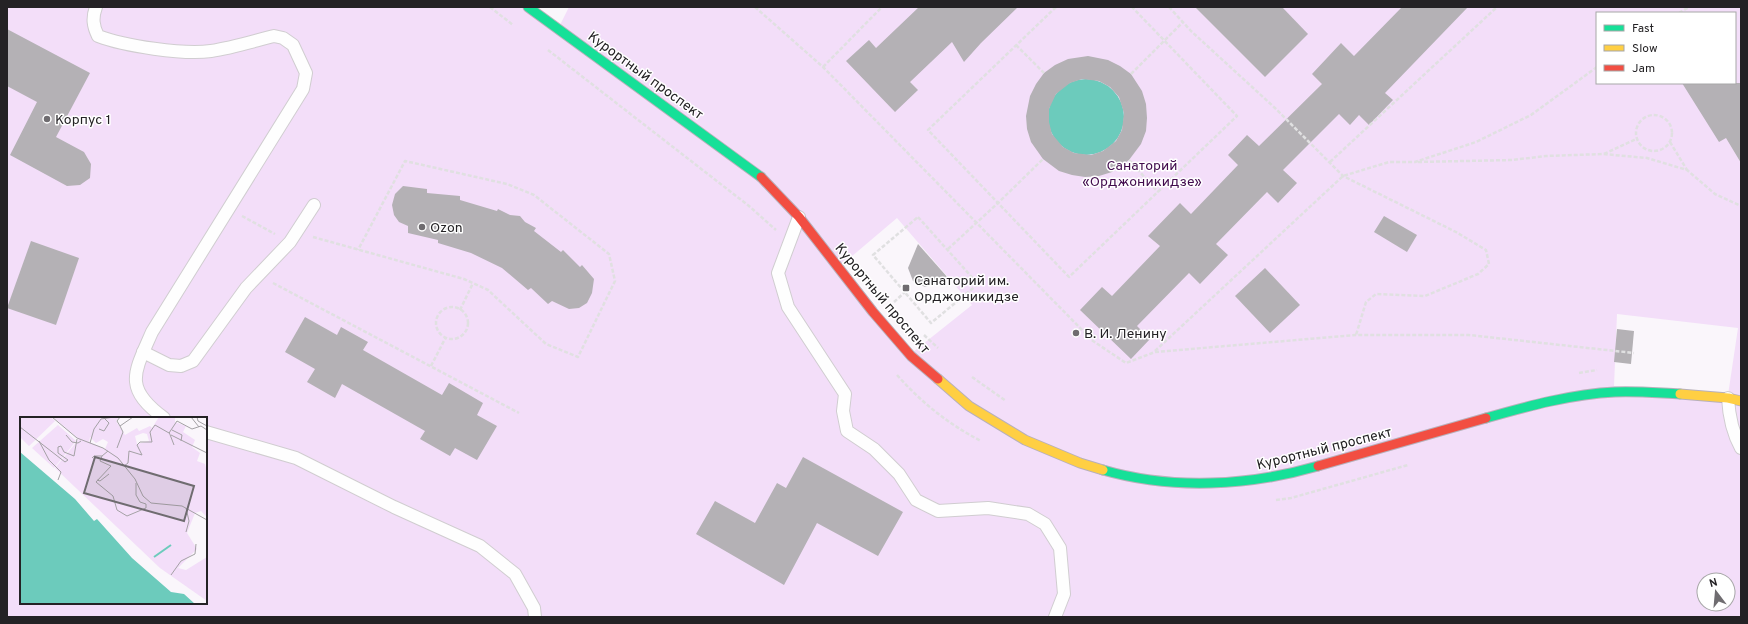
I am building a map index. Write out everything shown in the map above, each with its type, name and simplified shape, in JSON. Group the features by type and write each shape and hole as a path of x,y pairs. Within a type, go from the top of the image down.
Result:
{"main road":[{"name":"Курортный проспект","path":"528,7 759,175 799,217 873,312 911,356 969,406 1025,440 1080,463 1124,476 1188,483 1239,482 1281,476 1495,415 1570,397 1615,392 1652,392 1728,398 1741,401"}],"lane":[{"path":"96,7 93,15 94,27 98,36 114,42 178,51 211,51 274,36 283,38 293,45 306,73 303,89 152,332 143,352 135,373 135,384 138,393 145,402 163,417"},
{"path":"143,352 169,365 181,366 194,361 258,275 290,242 314,205"},
{"path":"799,217 778,273 788,307 846,394 843,411 847,431 874,449 898,474 916,500 938,511 988,508 1028,514 1045,524 1060,548 1064,594 1055,617"},
{"path":"1728,398 1729,418 1734,436 1741,448"},
{"path":"207,432 296,458 394,507 480,546 515,574 534,608 535,617"}],"path":[{"path":"754,7 823,67 1093,341 1126,363 1154,352 1356,335 1469,335 1634,353"},
{"path":"823,67 882,7"},
{"path":"1056,7 928,130 1068,277 1237,116 1132,7"},
{"path":"1169,7 1183,22 1275,108 1343,176 1456,232 1486,250 1489,264 1478,274 1425,296 1376,294 1366,302 1356,335"},
{"path":"1330,162 1497,7"},
{"path":"1131,74 1183,22"},
{"path":"1016,45 1044,73"},
{"path":"561,61 749,206 790,242"},
{"path":"1415,162 1476,142 1531,115 1596,68"},
{"path":"1670,142 1659,151 1645,150 1636,139 1638,125 1649,116 1663,117 1672,128 1670,142 1687,170 1715,194 1741,206"},
{"path":"1603,154 1636,139"},
{"path":"1154,352 1343,176 1390,162 1512,160 1546,156 1603,154 1647,158 1687,170"},
{"path":"948,249 1043,159"},
{"path":"1129,160 1158,192"},
{"path":"229,209 290,242 311,237 358,250 464,279 488,290 546,344 578,357 615,281 609,254 534,195 507,184 405,161 358,250"},
{"path":"918,217 978,284 931,323 905,292 873,255 918,217"},
{"path":"258,275 519,413"},
{"path":"460,310 473,283"},
{"path":"894,302 905,292"},
{"path":"889,296 899,307"},
{"path":"452,307 460,310 465,315 467,321 465,331 458,337 446,337 437,329 436,320 438,315 447,308 452,307"},
{"path":"919,330 940,350"},
{"path":"430,366 446,337"},
{"path":"1578,373 1600,370"},
{"path":"894,372 914,394 936,413 982,441"},
{"path":"969,375 1007,402"},
{"path":"1269,500 1290,498 1414,463"}],"green space":[{"name":"Санаторий «Орджоникидзе»","path":"7,7 528,7 558,29 569,7 1741,7 1741,617 7,617","holes":["897,218 972,305 913,352 838,268","1617,314 1738,328 1728,395 1614,386"]}],"shaded area":[{"path":"1086,79 1100,82 1113,90 1121,103 1124,117 1121,131 1113,144 1100,152 1086,155 1072,152 1059,144 1051,131 1048,117 1051,103 1059,90 1072,82"}],"building":[{"path":"919,7 1018,7 964,62 952,42 910,82 918,90 895,112 846,61 869,40 876,48"},
{"path":"1195,7 1282,7 1308,34 1265,77"},
{"path":"1402,7 1468,7 1385,93 1393,100 1369,125 1359,115 1350,125 1339,114 1283,170 1297,183 1278,203 1267,192 1216,244 1228,255 1200,284 1189,273 1137,326 1150,339 1131,359 1080,310 1102,287 1112,296 1160,246 1148,236 1180,203 1191,214 1238,165 1228,155 1247,135 1259,146 1322,84 1312,74 1341,43 1354,56"},
{"name":"Корпус 1","path":"7,29 90,73 56,137 84,152 91,164 90,178 80,185 67,186 10,155 37,102 7,86"},
{"path":"1088,56 1108,60 1131,74 1142,91 1146,104 1146,131 1141,144 1129,160 1112,172 1099,176 1085,177 1059,171 1043,159 1031,142 1027,129 1026,116 1030,96 1044,73 1055,65 1068,59","holes":["1082,79 1099,81 1110,87 1119,97 1124,113 1122,130 1116,141 1103,151 1091,155 1074,153 1063,147 1052,134 1049,122 1049,109 1056,94 1070,83"]},
{"path":"1741,83 1741,163 1726,138 1719,142 1683,84"},
{"path":"403,186 427,189 427,193 460,196 460,200 497,211 498,209 510,215 520,216 525,222 536,228 534,231 561,252 563,250 580,267 582,265 594,279 592,293 587,303 579,308 569,309 552,301 548,304 531,288 528,290 502,268 471,253 438,243 438,240 408,233 408,226 399,222 394,215 392,205 395,194"},
{"path":"1384,216 1417,235 1407,252 1374,232"},
{"path":"31,241 79,258 56,325 7,308"},
{"path":"918,244 949,279 925,287 913,281 908,268"},
{"path":"1265,268 1300,305 1270,333 1235,296"},
{"path":"305,317 337,335 341,327 368,342 363,350 442,395 449,383 483,403 477,415 497,426 477,460 455,448 450,456 420,439 425,431 342,384 335,398 307,382 315,369 285,352"},
{"path":"1617,329 1634,331 1631,364 1614,362"},
{"path":"803,457 903,512 878,556 817,523 784,585 696,534 715,501 755,523 777,483 786,488"}],"traffic: fast":[{"path":"528,7 761,177"},
{"path":"1486,418 1550,401 1599,393 1631,392 1680,394"},
{"path":"1103,470 1156,481 1210,483 1265,478 1318,466"}],"traffic: slow":[{"path":"938,379 969,406 1025,440 1080,463 1103,470"},
{"path":"1680,394 1728,398 1741,401"}],"traffic: jam":[{"path":"761,177 799,217 873,312 911,356 938,379"},
{"path":"1318,466 1486,418"}],"place":[{"name":"Корпус 1","path":"47,119"},
{"name":"Ozon","path":"422,227"},
{"name":"Санаторий им. Орджоникидзе","path":"906,288"},
{"name":"В. И. Ленину","path":"1076,333"}]}
